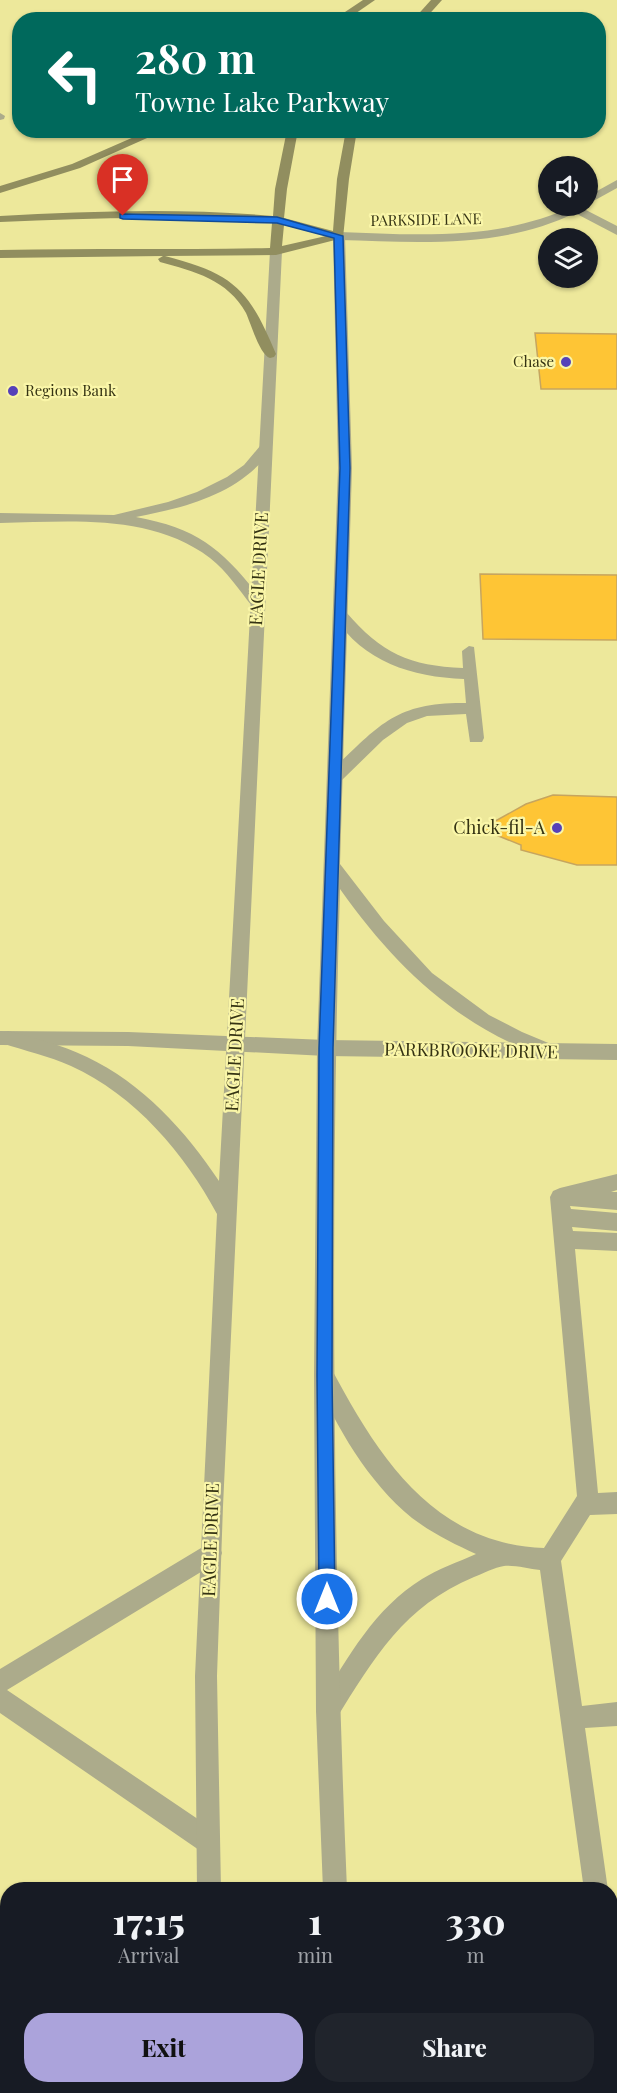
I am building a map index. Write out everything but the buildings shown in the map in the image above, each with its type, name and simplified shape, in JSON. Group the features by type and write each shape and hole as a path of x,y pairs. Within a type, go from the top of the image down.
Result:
{"main road":[{"path":"366,12 377,0"},
{"path":"425,12 436,0"},
{"path":"349,12 364,2"},
{"path":"0,190 76,166 141,138"},
{"name":"EAGLE DRIVE","path":"276,251 277,220 292,138"},
{"path":"339,236 343,179 351,138"},
{"path":"0,219 93,216 242,217 277,220 339,236"},
{"path":"0,254 276,251 339,236"},
{"path":"133,251 185,265 230,284 251,309 270,354"}],"street":[{"path":"598,195 617,183"},
{"name":"PARKSIDE LANE","path":"339,236 460,237 500,233 559,216"},
{"path":"593,216 617,231"},
{"path":"334,1882 328,1711 324,1375 326,1048 345,468 339,236"},
{"name":"EAGLE DRIVE","path":"209,1882 206,1676 211,1553 276,251"},
{"path":"0,518 109,518 155,509 194,498 223,485 247,469 265,449"},
{"path":"109,518 154,527 196,543 230,568 257,603"},
{"path":"341,616 366,644 399,665 438,674 471,675"},
{"path":"470,651 476,738"},
{"path":"336,776 405,716 425,710 474,709"},
{"path":"332,865 371,921 395,950 457,1005 518,1040 552,1052"},
{"path":"4,1038 53,1051 89,1067 123,1088 164,1126 193,1158 219,1196 227,1214"},
{"name":"PARKBROOKE DRIVE","path":"4,1038 128,1039 326,1048 617,1052"},
{"path":"561,1207 617,1182"},
{"path":"561,1207 617,1201"},
{"path":"561,1207 617,1222"},
{"path":"561,1207 588,1504"},
{"path":"565,1240 617,1242"},
{"path":"324,1375 359,1443 394,1489 422,1512 454,1533 504,1555 550,1559"},
{"path":"595,1882 550,1559 584,1504 617,1503"},
{"path":"0,1682 211,1553"},
{"path":"328,1711 370,1645 395,1615 429,1587 461,1571 504,1555"},
{"path":"0,1699 208,1841"},
{"path":"572,1718 617,1714"}],"place":[{"name":"Chase","path":"566,362"},
{"name":"Regions Bank","path":"13,391"},
{"name":"Chick-fil-A","path":"557,828"}],"route":[{"path":"123,216 242,217 277,220 339,236 345,468 326,1048 324,1375 327,1599"}]}
